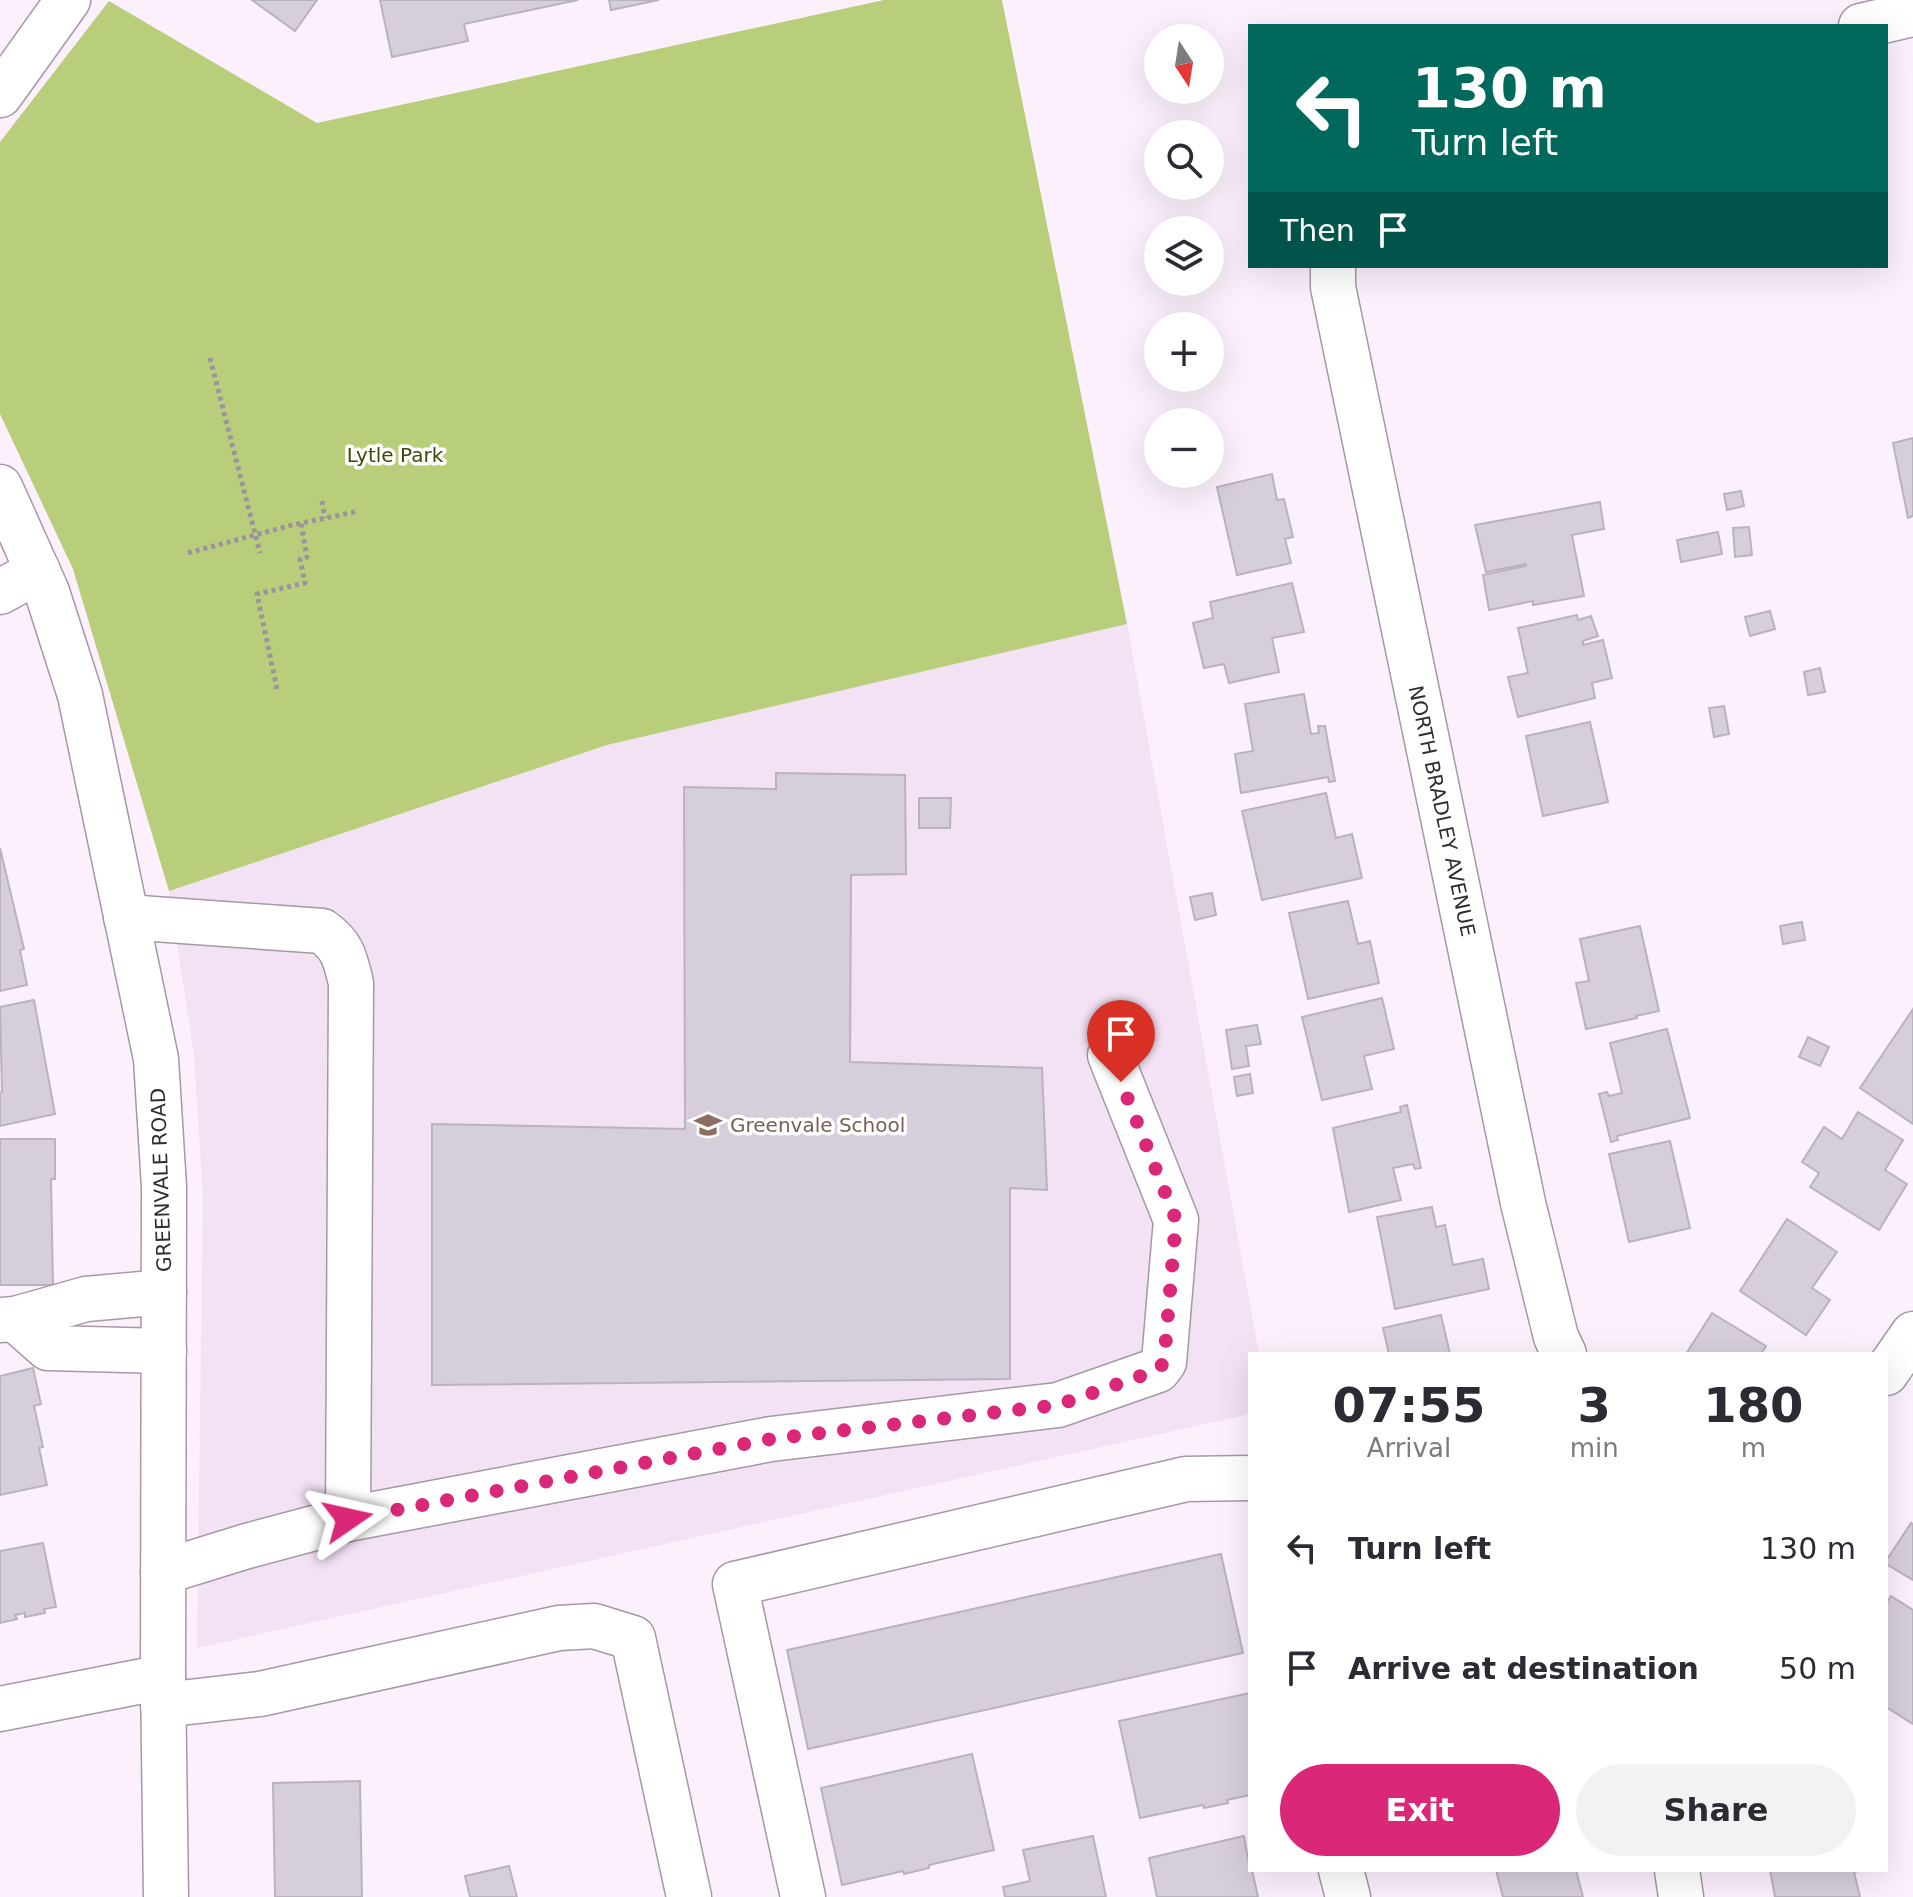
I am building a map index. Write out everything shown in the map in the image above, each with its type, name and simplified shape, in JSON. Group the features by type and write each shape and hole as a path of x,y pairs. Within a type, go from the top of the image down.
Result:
{"street":[{"path":"0,95 68,0"},
{"path":"1870,24 1913,14"},
{"name":"NORTH BRADLEY AVENUE","path":"1333,268 1333,287 1523,1203 1556,1337 1563,1352"},
{"name":"GREENVALE ROAD","path":"0,487 47,592 80,695 156,1059 164,1187 163,1691 166,1897"},
{"path":"0,592 38,571"},
{"path":"126,917 322,931 336,941 346,959 351,983 348,1519"},
{"path":"163,1572 348,1519 771,1439 1058,1405 1158,1370 1164,1362 1176,1220 1110,1055"},
{"path":"8,1320 86,1299 164,1292"},
{"path":"8,1320 48,1348 164,1351"},
{"path":"1888,1370 1913,1334"},
{"path":"803,1897 735,1584 1186,1479 1248,1478"},
{"path":"0,1709 163,1691 260,1694 559,1628 594,1626 633,1638 689,1897"},
{"path":"1342,1872 1348,1897"},
{"path":"1677,1872 1681,1897"}],"path":[{"path":"210,358 260,553"},
{"path":"322,501 325,518"},
{"path":"188,553 359,511"},
{"path":"277,689 257,594 305,583 300,559 307,557 301,523"}],"shaded area":[{"name":"Greenvale School","path":"1127,624 1259,1352 1248,1352 1248,1414 197,1648 203,1196 194,1055 169,891 607,745"}],"green space":[{"name":"Lytle Park","path":"884,0 1002,0 1127,624 607,745 169,891 73,569 0,414 0,142 109,1 317,123"}],"building":[{"path":"252,0 317,0 295,31"},
{"path":"380,0 578,0 464,24 468,41 392,57"},
{"path":"609,0 659,0 611,10"},
{"path":"1913,438 1913,516 1908,518 1893,443"},
{"path":"1272,474 1277,500 1284,499 1293,537 1285,539 1291,563 1237,575 1217,488 1224,488 1224,485"},
{"path":"1741,491 1744,506 1727,510 1724,494"},
{"path":"1600,502 1604,529 1572,535 1584,596 1533,605 1533,601 1489,610 1483,575 1526,564 1486,572 1475,525"},
{"path":"1749,527 1752,555 1735,557 1733,528"},
{"path":"1718,532 1722,554 1681,562 1677,540"},
{"path":"1292,583 1304,632 1272,638 1279,672 1229,683 1224,664 1204,668 1193,623 1213,618 1210,602"},
{"path":"1770,611 1775,629 1750,636 1745,617"},
{"path":"1577,615 1578,620 1591,616 1598,636 1583,641 1583,645 1603,640 1612,678 1592,683 1595,698 1518,717 1508,677 1528,673 1518,628"},
{"path":"1820,668 1825,692 1808,695 1804,672"},
{"path":"1304,694 1311,734 1319,733 1318,726 1325,726 1335,781 1329,782 1328,777 1241,793 1235,754 1253,751 1245,704"},
{"path":"1724,706 1729,734 1714,737 1709,708"},
{"path":"1590,722 1608,802 1543,816 1526,736"},
{"path":"776,773 905,775 906,874 851,875 850,1062 1042,1068 1047,1190 1010,1188 1010,1379 432,1385 432,1124 685,1129 684,787 776,789"},
{"path":"1326,793 1336,838 1352,834 1362,878 1262,900 1242,811"},
{"path":"919,798 951,798 950,828 919,828"},
{"path":"0,848 24,949 20,950 27,985 0,991"},
{"path":"1212,893 1216,915 1195,920 1190,897"},
{"path":"1348,901 1358,944 1370,941 1379,983 1308,999 1289,913"},
{"path":"1802,922 1805,940 1783,944 1780,926"},
{"path":"1640,926 1659,1011 1586,1029 1576,983 1589,981 1580,939"},
{"path":"1382,998 1394,1049 1364,1056 1372,1089 1322,1100 1302,1017"},
{"path":"34,1000 55,1114 0,1126 0,1007"},
{"path":"1913,1009 1913,1124 1860,1088"},
{"path":"1257,1025 1261,1044 1246,1046 1249,1066 1232,1069 1226,1030"},
{"path":"1667,1029 1690,1118 1617,1136 1618,1140 1611,1142 1599,1094 1607,1092 1609,1096 1622,1093 1610,1043"},
{"path":"1808,1037 1829,1047 1820,1066 1799,1057"},
{"path":"1250,1074 1253,1093 1237,1096 1234,1077"},
{"path":"1407,1105 1421,1168 1415,1169 1413,1164 1393,1168 1401,1200 1349,1212 1333,1128 1401,1112 1400,1107"},
{"path":"1858,1112 1903,1140 1885,1170 1907,1184 1879,1230 1810,1187 1819,1173 1802,1162 1824,1127 1842,1139"},
{"path":"0,1139 55,1139 55,1179 51,1179 53,1285 0,1285"},
{"path":"1670,1141 1690,1228 1629,1242 1609,1154"},
{"path":"1432,1207 1436,1227 1445,1225 1453,1265 1483,1259 1489,1289 1395,1309 1377,1217"},
{"path":"1787,1219 1837,1252 1812,1288 1830,1300 1806,1335 1740,1291"},
{"path":"1712,1313 1766,1346 1762,1352 1687,1352"},
{"path":"1441,1315 1450,1352 1389,1352 1383,1328"},
{"path":"33,1368 41,1404 34,1406 47,1485 0,1495 0,1376"},
{"path":"1913,1524 1913,1580 1888,1565 1888,1558"},
{"path":"43,1543 56,1607 25,1617 25,1613 15,1615 17,1619 0,1623 0,1551"},
{"path":"1221,1554 1243,1653 808,1749 787,1650"},
{"path":"1891,1596 1913,1610 1913,1724 1888,1708 1888,1601"},
{"path":"1248,1693 1248,1795 1227,1800 1228,1803 1140,1818 1119,1721"},
{"path":"972,1754 994,1850 904,1874 903,1871 842,1885 821,1788"},
{"path":"360,1781 362,1897 275,1897 273,1783"},
{"path":"1093,1836 1106,1897 1005,1897 1003,1887 1030,1881 1023,1850"},
{"path":"1244,1836 1248,1872 1252,1872 1258,1897 1157,1897 1149,1858"},
{"path":"509,1866 517,1897 470,1897 465,1876"},
{"path":"1497,1872 1577,1872 1583,1897 1503,1897"},
{"path":"1770,1872 1854,1872 1860,1897 1775,1897"}],"place":[{"name":"Greenvale School","path":"708,1125"}],"route":[{"path":"348,1519 771,1439 1058,1405 1158,1370 1164,1362 1176,1220 1121,1082"}]}
